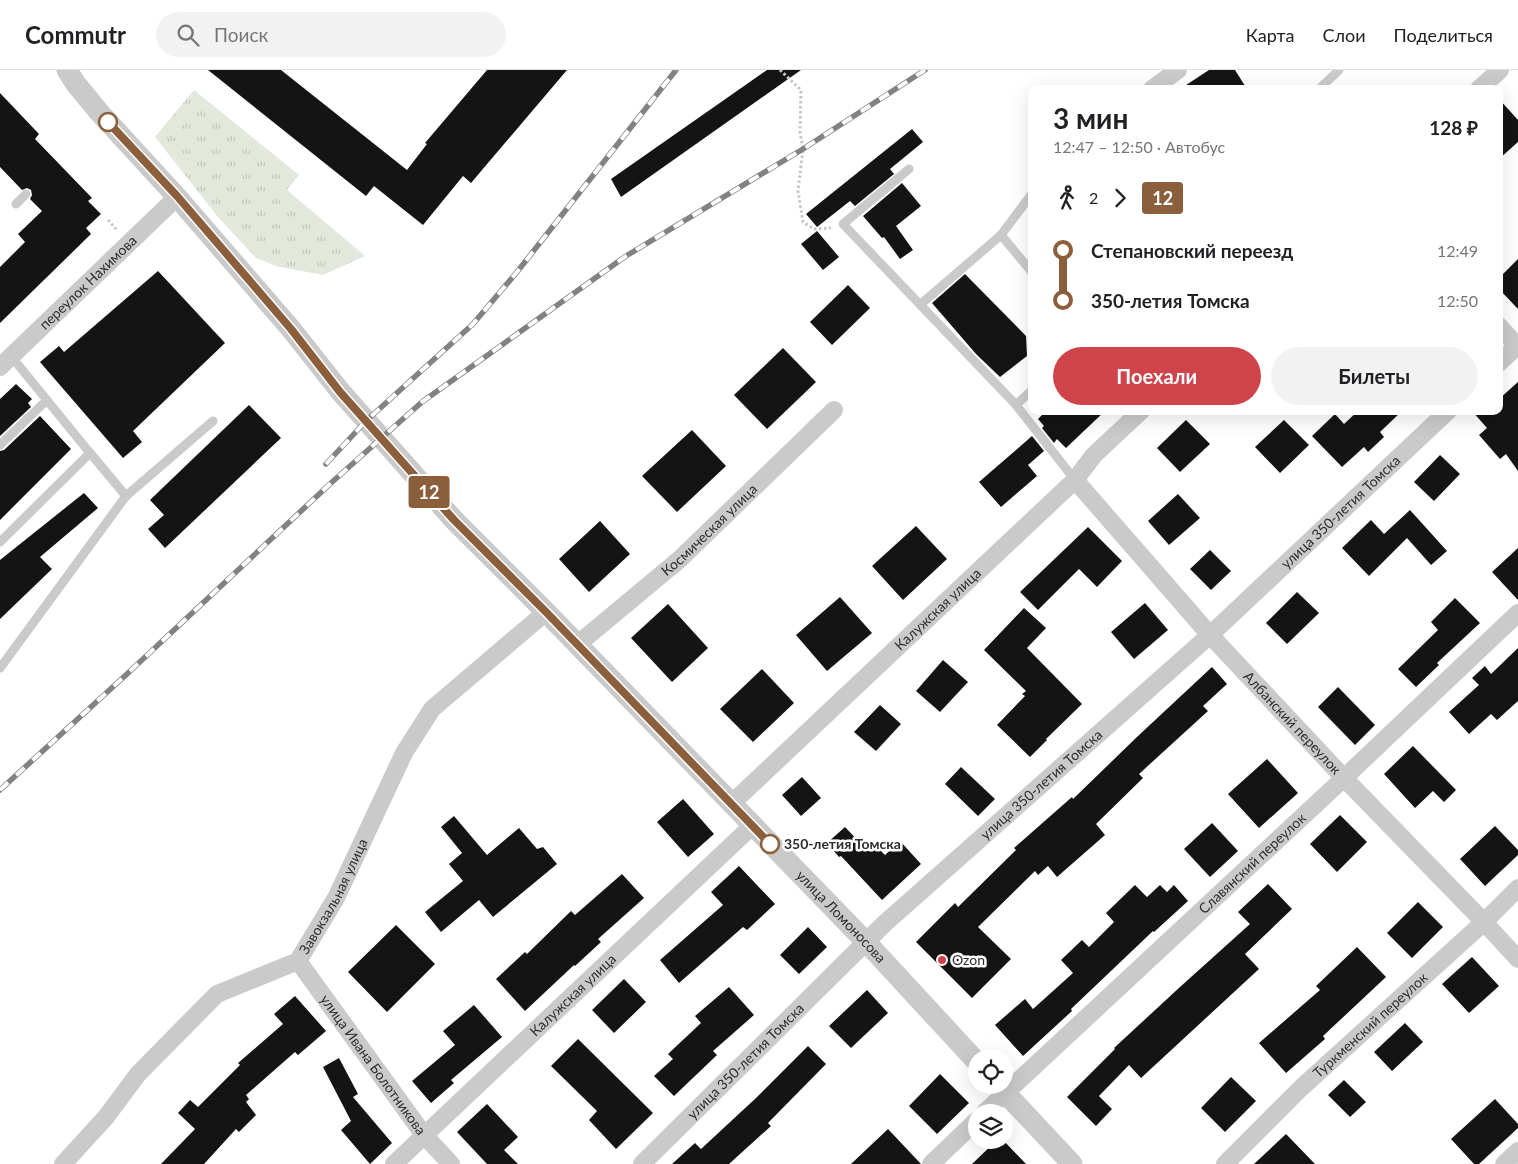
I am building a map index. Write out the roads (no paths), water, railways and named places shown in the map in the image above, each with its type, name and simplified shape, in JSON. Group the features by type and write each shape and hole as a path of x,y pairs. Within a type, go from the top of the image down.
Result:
{"street":[{"name":"улица Ломоносова","path":"68,70 76,84 99,112 177,196 291,329 340,392 454,520 578,644 867,943 968,1053"},
{"path":"1157,85 1178,70"},
{"path":"1483,85 1500,70"},
{"name":"переулок Нахимова","path":"5,361 177,196"},
{"path":"1503,330 1518,346 1503,359"},
{"name":"Космическая улица","path":"578,644 680,559 834,410"},
{"name":"Калужская улица","path":"731,804 1075,480 1094,455 1137,415"},
{"name":"улица 350-летия Томска","path":"642,1164 867,943 884,924 1210,635 1444,415"},
{"name":"Албанский переулок","path":"1075,480 1210,635 1518,959"},
{"name":"Завокзальная улица","path":"63,1164 106,1117 138,1074 216,994 298,961 336,898 404,753 432,709 546,612"},
{"name":"Славянский переулок","path":"1013,1079 1344,778 1518,613"},
{"name":"Калужская улица","path":"394,1164 752,826"},
{"name":"Туркменский переулок","path":"1225,1164 1301,1088 1484,922 1518,888"},
{"name":"улица Ивана Болотникова","path":"298,961 424,1135 451,1164"},
{"path":"1007,1094 1072,1164"},
{"path":"931,1164 968,1129"},
{"path":"1504,1164 1518,1151"}],"lane":[{"path":"1323,85 1339,70"},
{"path":"909,169 843,224 1016,405 1075,480"},
{"path":"16,204 26,194"},
{"path":"921,304 1001,235 1028,199"},
{"path":"1001,235 1028,267"},
{"path":"5,361 47,400 126,496"},
{"path":"1016,405 1028,394"},
{"path":"0,445 47,400"},
{"path":"0,668 126,496 212,421"},
{"path":"0,542 90,453"}],"railway":[{"path":"326,464 366,421 473,324 517,272 676,70"},
{"path":"0,790 331,483 422,402 626,256 803,149 925,70"}],"place":[{"name":"350-летия Томска","path":"770,844"},
{"name":"Ozon","path":"942,960"}]}
